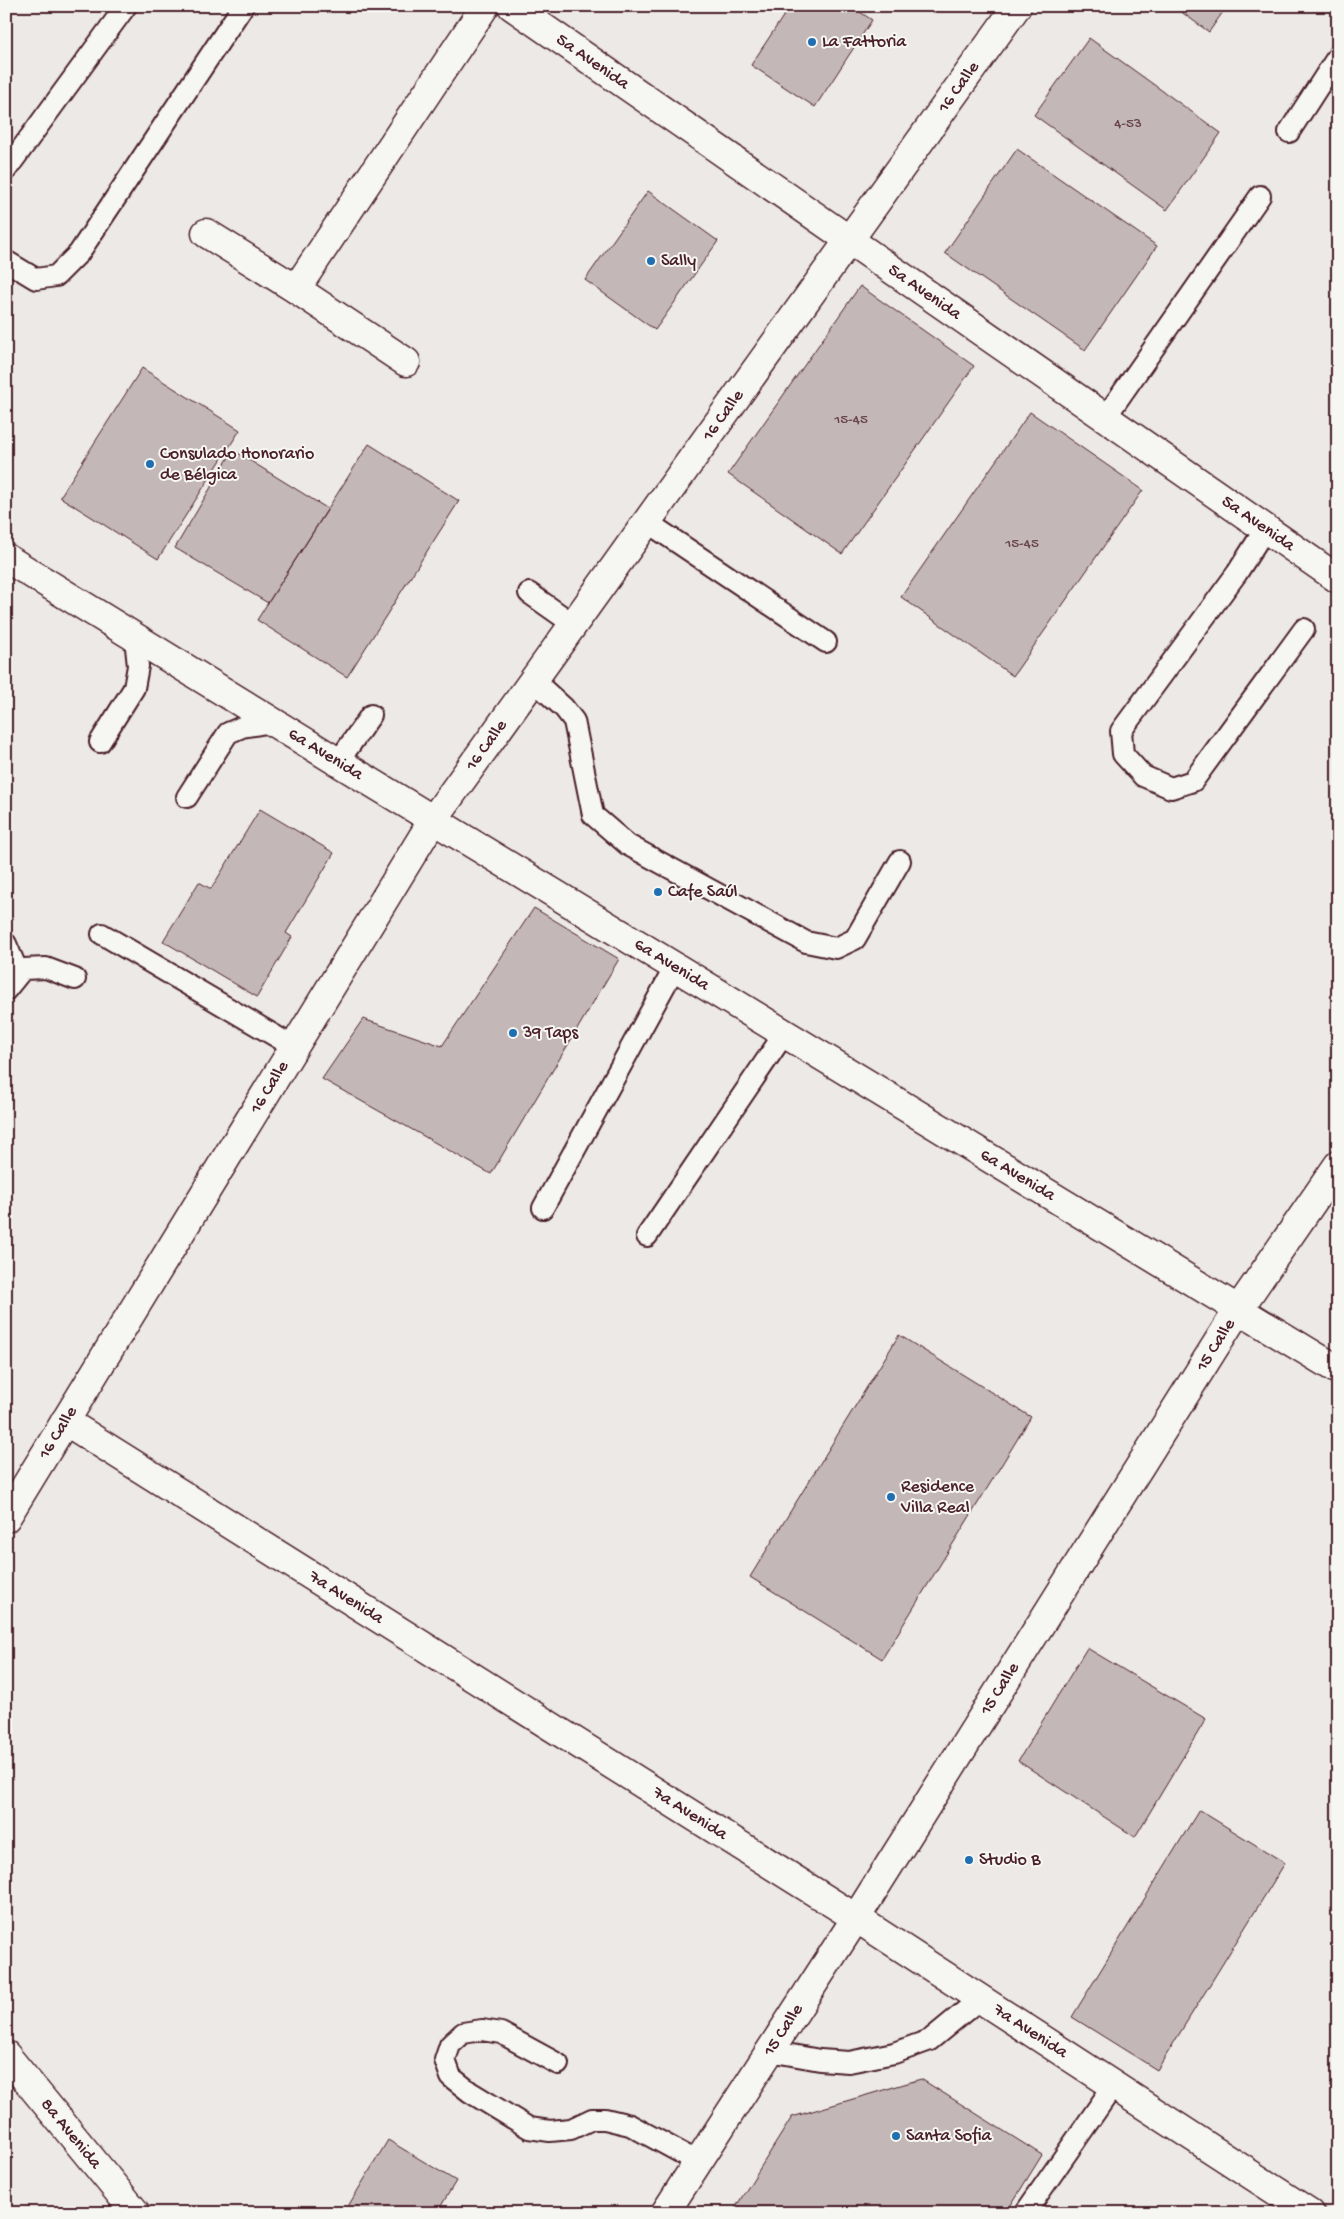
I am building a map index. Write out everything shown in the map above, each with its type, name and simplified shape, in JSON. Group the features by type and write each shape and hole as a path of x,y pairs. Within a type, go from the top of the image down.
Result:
{"street":[{"path":"296,289 485,6"},
{"name":"5a Avenida","path":"512,6 1338,580"},
{"name":"16 Calle","path":"6,1518 433,820 1017,6"},
{"path":"206,233 296,289 406,362"},
{"name":"6a Avenida","path":"6,558 272,722 1338,1370"},
{"name":"15 Calle","path":"665,2213 856,1918 1238,1310 1338,1165"},
{"name":"7a Avenida","path":"65,1421 856,1918 1310,2213"},
{"name":"8a Avenida","path":"6,2055 136,2213"}],"lane":[{"path":"6,170 126,6"},
{"path":"6,261 36,279 56,276 79,253 243,6"},
{"path":"1290,132 1338,56"},
{"path":"1105,418 1260,196"},
{"path":"647,522 826,642"},
{"path":"1265,529 1237,573 1122,731 1123,754 1143,776 1171,788 1193,781 1304,629"},
{"path":"529,593 574,624"},
{"path":"100,742 134,688 138,666 135,638"},
{"path":"533,680 564,708 574,721 593,815 628,845 806,942 836,948 856,939 900,861"},
{"path":"338,762 371,715"},
{"path":"187,797 228,733 242,727 272,722"},
{"path":"102,934 294,1047"},
{"path":"6,944 15,965 8,986"},
{"path":"543,1208 674,967"},
{"path":"8,986 23,969 46,968 75,979"},
{"path":"647,1236 784,1034"},
{"path":"769,2051 820,2060 849,2062 894,2052 930,2040 981,1998"},
{"path":"558,2064 500,2033 482,2030 463,2032 450,2045 446,2060 451,2077 470,2092 529,2128 550,2131 571,2129 592,2119 605,2119 630,2125 698,2162"},
{"path":"1025,2213 1114,2085"}],"building":[{"name":"La Fattoria","path":"790,6 851,6 872,20 815,107 751,65"},
{"path":"1173,6 1227,6 1209,32"},
{"path":"1089,38 1221,133 1167,210 1034,115"},
{"path":"1017,149 1157,246 1085,350 945,253"},
{"name":"Sally","path":"648,191 718,241 655,330 585,280"},
{"path":"860,286 974,366 842,554 728,474"},
{"name":"Consulado Honorario de Bélgica","path":"142,368 240,430 158,559 60,497"},
{"path":"1030,412 1143,490 1013,676 901,597"},
{"path":"369,444 459,501 347,677 257,620"},
{"path":"233,450 328,509 268,603 175,548"},
{"path":"260,809 334,853 286,933 292,937 257,997 163,941 199,882 211,889"},
{"name":"39 Taps","path":"534,908 619,959 491,1174 322,1079 363,1019 442,1046"},
{"name":"Residence Villa Real","path":"899,1335 1031,1417 882,1659 750,1577"},
{"path":"1087,1648 1206,1719 1135,1837 1018,1761"},
{"path":"1199,1810 1285,1863 1157,2070 1072,2017"},
{"name":"Santa Sofia","path":"921,2079 1042,2155 1006,2213 732,2213 792,2117"},
{"path":"388,2140 456,2181 441,2206 453,2213 344,2213"}],"place":[{"name":"La Fattoria","path":"812,42"},
{"name":"Sally","path":"651,261"},
{"name":"Consulado Honorario de Bélgica","path":"150,464"},
{"name":"Cafe Saúl","path":"658,892"},
{"name":"39 Taps","path":"513,1033"},
{"name":"Residence Villa Real","path":"891,1497"},
{"name":"Studio B","path":"969,1860"},
{"name":"Santa Sofia","path":"896,2136"}]}
